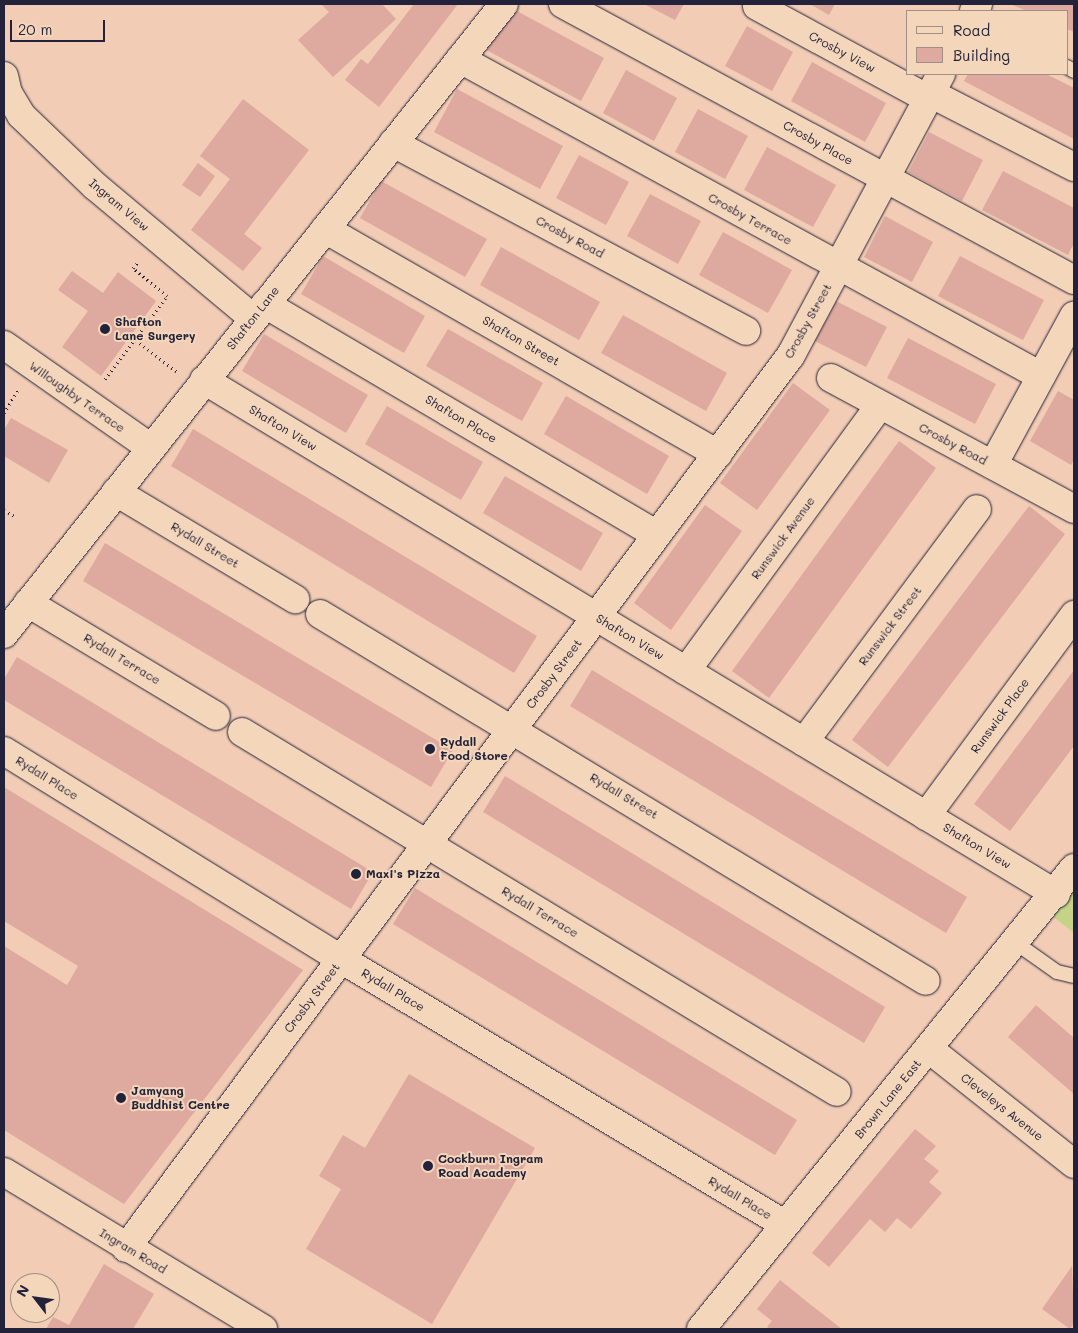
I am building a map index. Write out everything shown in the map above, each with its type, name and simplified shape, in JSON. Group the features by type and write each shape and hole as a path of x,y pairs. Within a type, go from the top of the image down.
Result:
{"street":[{"name":"Shafton Lane","path":"4,634 504,4"},
{"name":"Crosby Place","path":"563,4 1074,280"},
{"name":"Crosby View","path":"757,6 933,88 1074,167"},
{"name":"Crosby Terrace","path":"460,58 838,267 1041,376"},
{"name":"Ingram View","path":"4,76 8,93 21,115 95,186 158,238 259,311"},
{"name":"Crosby Street","path":"126,1248 791,355 933,88"},
{"name":"Crosby Road","path":"393,143 746,332"},
{"name":"Shafton Street","path":"325,229 718,454"},
{"name":"Shafton Place","path":"259,311 657,535"},
{"path":"993,465 1074,316"},
{"name":"Willoughby Terrace","path":"4,345 151,448"},
{"name":"Crosby Road","path":"831,378 1074,509"},
{"name":"Shafton View","path":"201,384 686,670 1056,894"},
{"name":"Runswick Avenue","path":"686,670 880,405"},
{"name":"Rydall Street","path":"116,492 295,599"},
{"name":"Runswick Street","path":"804,742 977,509"},
{"name":"Rydall Terrace","path":"28,603 216,716"},
{"name":"Rydall Street","path":"320,614 513,728 926,981"},
{"name":"Runswick Place","path":"926,816 1074,615"},
{"name":"Rydall Terrace","path":"242,732 837,1092"},
{"name":"Rydall Place","path":"4,751 341,959 784,1224"},
{"name":"Brown Lane East","path":"701,1329 784,1224 1056,894 1074,868"},
{"name":"Cleveleys Avenue","path":"929,1049 1074,1164"},
{"name":"Ingram Road","path":"4,1172 126,1248 263,1329"}],"lane":[{"path":"1016,943 1058,972 1074,976"}],"path":[{"path":"87,404 167,296 134,268 158,238"},
{"path":"136,340 201,384"},
{"path":"4,510 16,517"}],"green space":[{"path":"1074,881 1074,933 1050,914"}],"building":[{"path":"321,4 382,4 396,19 333,77 298,40 329,12"},
{"path":"414,4 458,4 379,107 345,80 361,59 368,64"},
{"path":"504,4 604,58 581,101 481,47"},
{"path":"644,4 684,4 675,20"},
{"path":"810,4 835,4 829,15"},
{"path":"1010,4 1074,4 1074,32 1068,29 1068,10 1025,10"},
{"path":"747,26 793,52 772,91 725,66"},
{"path":"812,62 886,103 865,142 791,101"},
{"path":"626,70 677,98 654,141 603,113"},
{"path":"967,75 1048,75 1074,88 1074,139 964,81"},
{"path":"457,89 563,146 540,189 434,132"},
{"path":"243,99 309,150 244,234 262,248 243,271 191,230 230,179 200,156"},
{"path":"698,109 748,136 725,179 675,152"},
{"path":"929,132 983,160 962,201 908,172"},
{"path":"767,147 836,185 813,227 744,190"},
{"path":"579,155 629,182 606,225 556,198"},
{"path":"198,163 215,176 200,197 182,185"},
{"path":"1003,171 1074,208 1074,243 1068,255 982,210"},
{"path":"381,181 487,239 465,277 360,218"},
{"path":"650,194 701,221 678,264 627,236"},
{"path":"885,216 933,242 912,282 864,257"},
{"path":"723,232 792,270 768,313 699,275"},
{"path":"501,247 600,302 579,340 480,285"},
{"path":"323,256 425,316 404,353 301,294"},
{"path":"960,256 1044,300 1023,340 938,296"},
{"name":"Shafton Lane Surgery","path":"72,271 103,293 118,272 156,301 101,376 62,347 88,311 58,290"},
{"path":"836,301 887,327 866,367 815,341"},
{"path":"623,315 727,373 706,411 601,353"},
{"path":"448,329 543,383 522,421 426,366"},
{"path":"264,334 368,395 346,433 242,371"},
{"path":"908,338 996,384 975,424 887,378"},
{"path":"793,383 830,410 757,510 720,483"},
{"path":"1058,391 1074,400 1074,459 1071,465 1030,441"},
{"path":"566,396 669,456 647,494 544,434"},
{"path":"387,406 483,462 461,500 365,444"},
{"path":"11,418 68,450 49,483 4,456 4,430"},
{"path":"193,429 537,636 514,673 171,466"},
{"path":"899,441 936,468 769,698 732,671"},
{"path":"505,476 603,533 581,571 483,513"},
{"path":"705,505 742,531 671,630 634,603"},
{"path":"1029,506 1065,534 888,767 852,740"},
{"path":"105,543 453,750 431,787 83,581"},
{"path":"17,657 373,872 351,909 4,700 4,679"},
{"path":"592,670 967,897 946,933 570,706"},
{"path":"1074,670 1074,746 1010,831 974,804"},
{"path":"505,776 885,1007 864,1043 483,812"},
{"path":"4,787 303,970 124,1204 4,1130 4,946 67,985 78,966 4,921"},
{"path":"415,888 797,1120 775,1155 393,924"},
{"path":"1036,1005 1074,1038 1074,1094 1008,1037"},
{"path":"409,1074 535,1148 432,1324 306,1249 341,1189 319,1176 343,1135 365,1148"},
{"path":"915,1129 936,1146 924,1159 939,1171 929,1182 942,1193 911,1229 897,1218 885,1232 870,1219 829,1267 812,1253"},
{"path":"104,1264 154,1294 133,1329 46,1329 50,1323 60,1323 60,1320 69,1325"},
{"path":"1072,1266 1074,1323 1070,1329 1042,1309"},
{"path":"780,1280 842,1329 769,1329 767,1327 772,1321 757,1309"}],"place":[{"name":"Shafton Lane Surgery","path":"105,329"},
{"name":"Rydall Food Store","path":"430,749"},
{"name":"Maxi's Pizza","path":"356,874"},
{"name":"Jamyang Buddhist Centre","path":"121,1098"},
{"name":"Cockburn Ingram Road Academy","path":"428,1166"}]}
